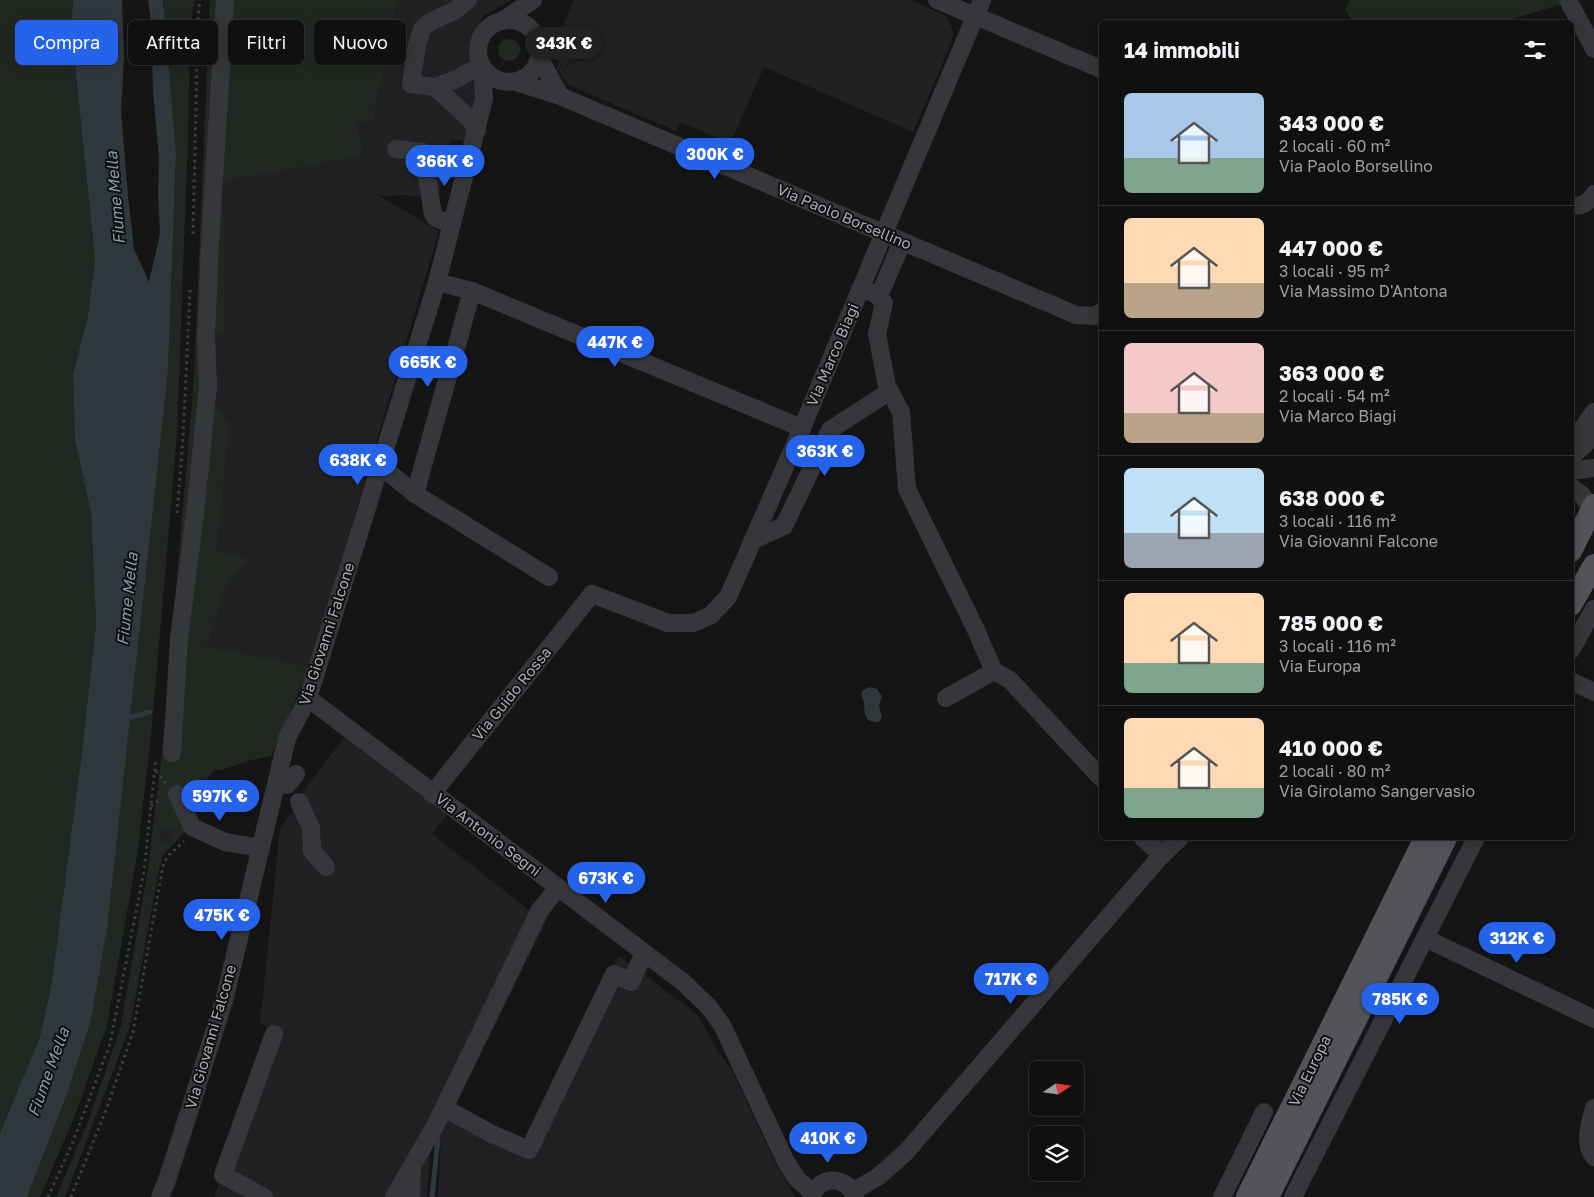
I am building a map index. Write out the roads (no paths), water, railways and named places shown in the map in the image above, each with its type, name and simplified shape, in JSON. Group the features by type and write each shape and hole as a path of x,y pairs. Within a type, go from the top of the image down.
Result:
{"main road":[{"path":"1574,545 1593,507"},
{"path":"1574,600 1594,564"},
{"name":"Via Europa","path":"1248,1197 1424,840"},
{"name":"Via Europa","path":"1268,1197 1445,840"}],"street":[{"path":"164,752 196,506 208,385 206,337 210,243 225,0"},
{"path":"468,0 454,11 430,22 422,30 417,44 411,84 435,87 457,79 482,66 492,78 511,82"},
{"name":"Via Giovanni Falcone","path":"160,1197 173,1162 225,997 286,738 308,698 437,282 484,99 482,66 478,56 478,44 483,34 491,26 502,21 533,0"},
{"name":"Via Giovanni Falcone","path":"533,0 534,33 539,44 539,57"},
{"path":"937,0 979,8 1099,68"},
{"path":"1568,0 1594,49"},
{"name":"Via Marco Biagi","path":"592,594 668,623 693,623 710,616 728,597 802,428 979,8"},
{"path":"502,21 520,22 534,33"},
{"path":"484,99 493,89 527,77 535,68 539,57"},
{"path":"539,57 560,96"},
{"name":"Via Paolo Borsellino","path":"511,82 560,96 1076,315 1095,316 1099,313"},
{"path":"435,87 471,120 477,130"},
{"path":"396,149 423,152 433,214 436,218 452,226"},
{"path":"1574,205 1582,205 1591,199 1594,194"},
{"path":"879,296 902,242"},
{"path":"437,282 472,291 802,428"},
{"path":"860,289 879,296 884,303 877,334 887,386 901,412 907,489 976,630 994,672 1010,680 1099,776"},
{"path":"415,494 472,291"},
{"path":"753,540 784,526 830,430 890,391"},
{"path":"1574,440 1594,412"},
{"path":"1574,454 1594,436"},
{"path":"381,466 415,494 473,532 548,577"},
{"path":"1574,471 1594,468"},
{"path":"1574,489 1593,507"},
{"name":"Via Guido Rossa","path":"432,794 592,594"},
{"path":"1574,645 1594,609"},
{"path":"946,698 994,672"},
{"path":"1574,682 1594,692"},
{"name":"Via Antonio Segni","path":"308,698 334,727 432,794 683,982 708,1006 722,1024 786,1162 797,1179 813,1195"},
{"path":"177,794 192,827 225,842 261,848"},
{"path":"299,802 311,828 312,851 326,867"},
{"path":"1145,840 1162,854"},
{"path":"813,1195 823,1182 832,1180 846,1184 854,1194 878,1177 906,1152 1162,854 1178,840"},
{"path":"1294,1197 1475,840"},
{"path":"394,1197 444,1108 540,910 558,888"},
{"path":"1425,938 1594,1019"},
{"path":"444,1108 492,1134 530,1150 614,974 631,982 644,953"},
{"path":"1378,975 1401,986"},
{"path":"264,1197 223,1174 274,1034"},
{"path":"1594,1108 1588,1130 1589,1142 1594,1157"},
{"path":"1222,1197 1264,1112"},
{"path":"1244,1153 1264,1165"},
{"path":"411,1197 412,1165"}],"water":[{"name":"Fiume Mella","path":"73,0 122,0 124,58 121,110 128,196 134,249 149,282 160,234 159,158 152,65 169,65 176,153 168,371 107,928 91,1020 65,1099 27,1197 0,1197 0,1133 40,1037 52,981 82,751 96,624 91,513 75,440 73,374 88,316 95,259 75,65 118,65 118,20 72,20"},
{"path":"148,0 163,0 165,20 151,20"},
{"path":"869,687 877,689 882,696 879,706 882,717 879,722 870,721 865,713 862,691"}],"waterway":[{"path":"124,719 150,712"},
{"path":"432,1197 438,1139"}]}
